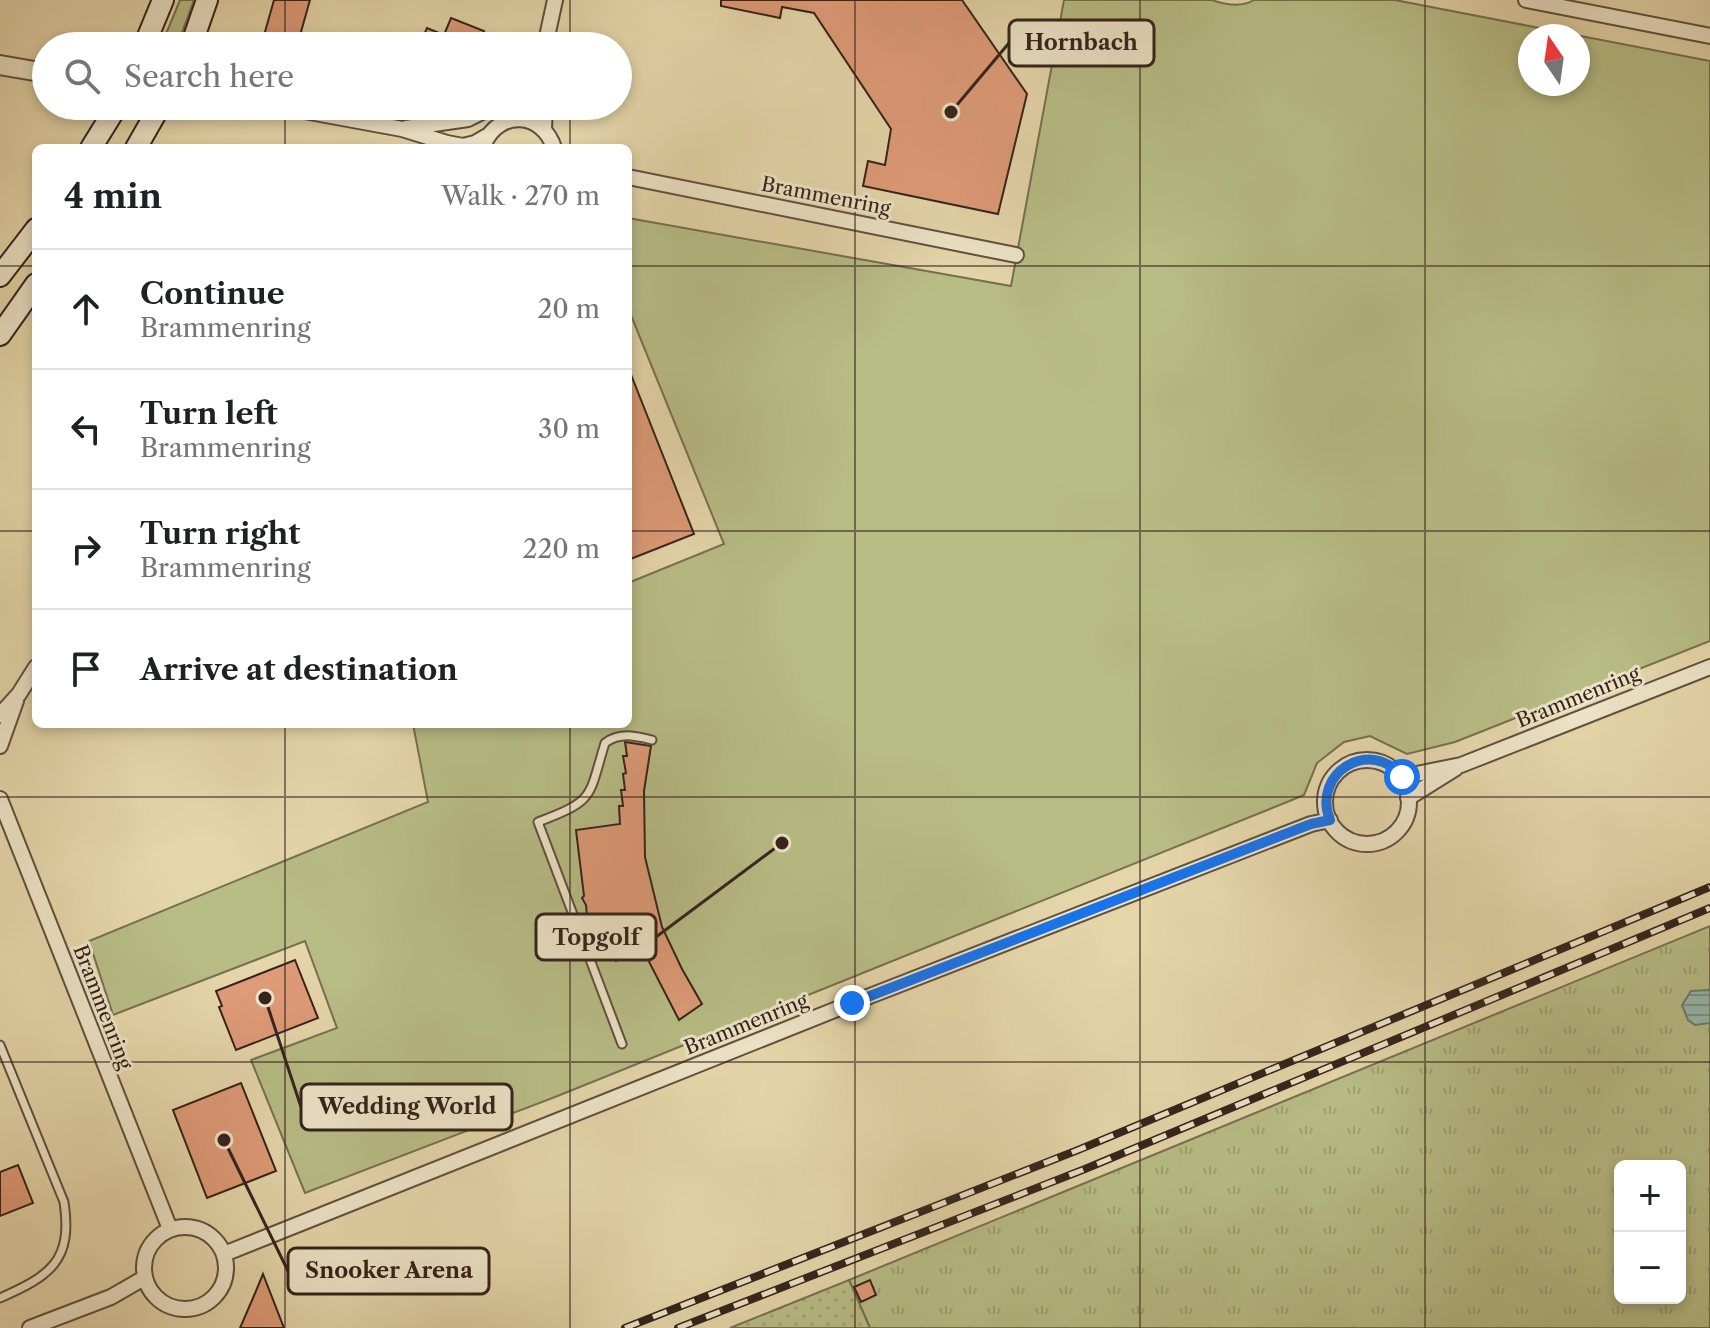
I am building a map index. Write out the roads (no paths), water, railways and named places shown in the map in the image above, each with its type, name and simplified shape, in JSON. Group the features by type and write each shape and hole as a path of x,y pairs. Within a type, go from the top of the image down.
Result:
{"main road":[{"path":"150,32 163,0"},
{"path":"196,32 204,8"},
{"path":"93,144 108,120"},
{"path":"138,144 152,120"},
{"path":"0,276 32,234"},
{"path":"0,335 32,290"}],"street":[{"path":"548,32 555,0"},
{"path":"1526,0 1710,36"},
{"path":"204,8 205,32"},
{"path":"0,65 32,71"},
{"path":"353,120 402,129 450,144"},
{"path":"402,129 461,120"},
{"path":"485,142 508,120"},
{"path":"530,120 544,129 552,144"},
{"path":"544,120 544,129"},
{"name":"Brammenring","path":"632,178 1016,255"},
{"name":"Brammenring","path":"1402,777 1461,765 1710,667"},
{"path":"0,715 32,673"},
{"path":"0,746 19,694"},
{"path":"1373,760 1386,765 1402,777 1408,798 1407,814 1399,828 1388,838 1374,842 1353,841 1339,832 1330,820 1326,804 1327,790 1335,776 1347,765 1358,761 1373,760"},
{"name":"Brammenring","path":"1408,798 1461,765"},
{"name":"Brammenring","path":"0,799 170,1229"},
{"name":"Brammenring","path":"224,1254 852,1003 1311,824 1330,820"},
{"path":"170,1229 200,1231 215,1240 224,1254 226,1265 221,1285 201,1305 186,1308 166,1304 153,1294 144,1278 147,1252 156,1239 170,1229"},
{"path":"30,1328 111,1297 144,1278"}],"lane":[{"path":"622,1044 538,822 582,802 599,772 605,743 625,735 652,740"},
{"path":"0,1045 64,1202 68,1226 65,1246 47,1274 0,1298"}],"railway":[{"path":"625,1328 1078,1150 1710,887"},
{"path":"678,1328 1085,1169 1710,908"}],"place":[{"name":"Hornbach","path":"951,112"},
{"name":"Topgolf","path":"782,843"},
{"name":"Wedding World","path":"265,998"},
{"name":"Snooker Arena","path":"224,1140"}]}
